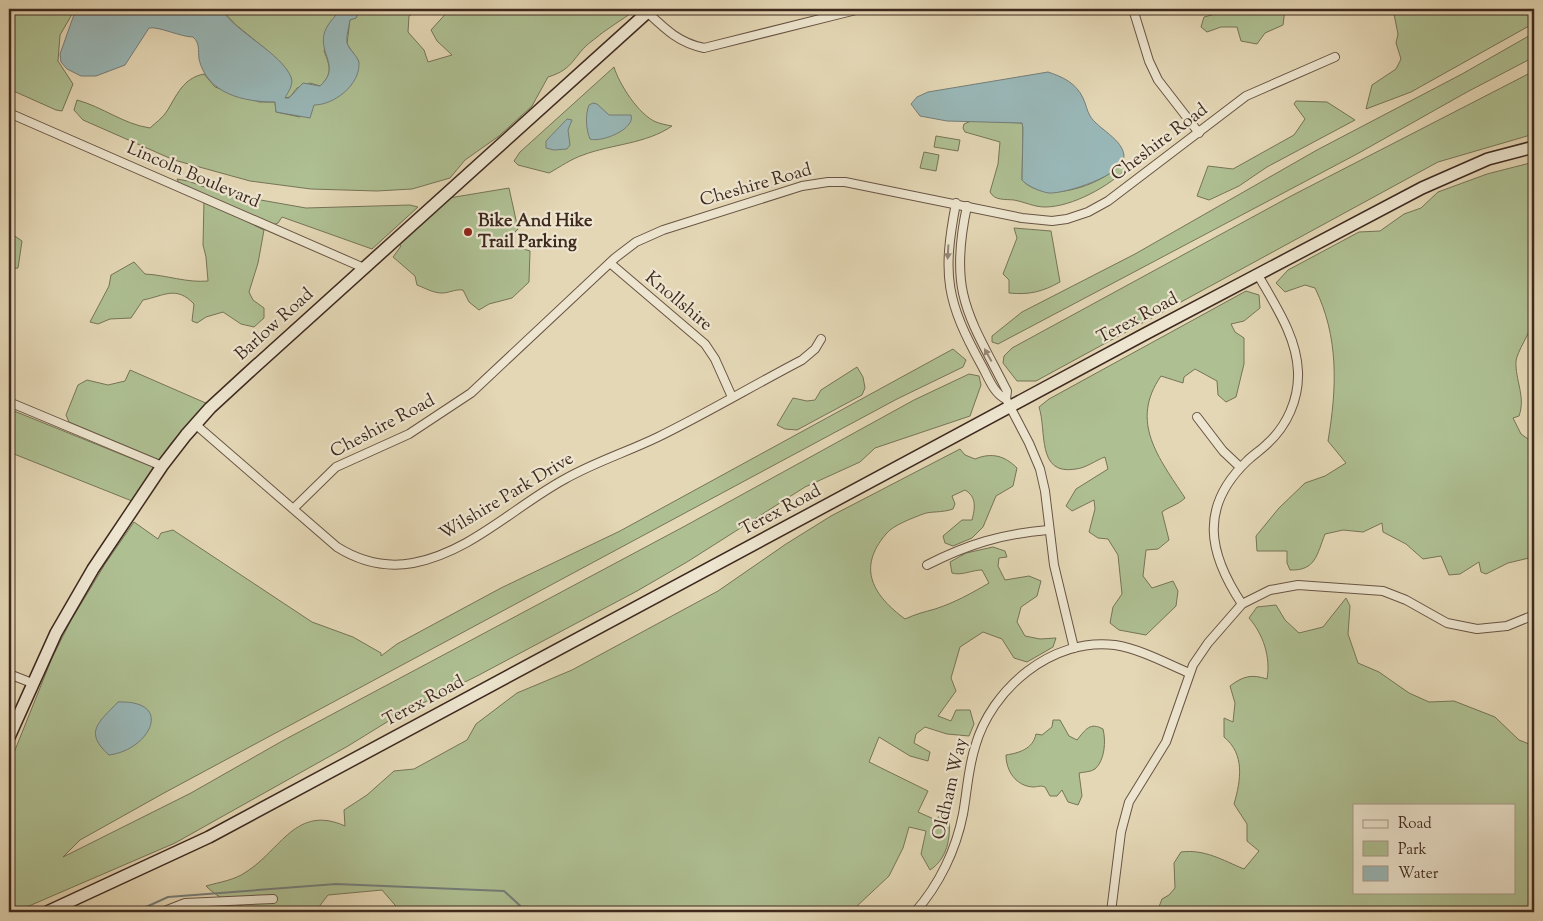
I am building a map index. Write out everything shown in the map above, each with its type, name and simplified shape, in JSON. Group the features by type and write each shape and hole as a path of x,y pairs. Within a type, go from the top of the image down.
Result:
{"main road":[{"name":"Barlow Road","path":"9,737 32,683 78,592 162,466 195,424 649,10"},
{"name":"Terex Road","path":"47,912 209,837 1009,403 1440,179 1488,159 1534,146"}],"street":[{"path":"649,10 675,38 690,45 704,48 860,9"},
{"path":"1133,9 1149,61 1158,80 1199,133"},
{"name":"Cheshire Road","path":"294,508 336,467 409,434 460,402 629,246 646,236 819,183 845,182 862,184 1022,218 1052,221 1067,219 1088,212 1108,201 1246,96 1335,57"},
{"name":"Lincoln Boulevard","path":"9,113 364,268"},
{"path":"956,203 948,250 949,284 952,303 964,332 1000,396 1009,403"},
{"path":"967,206 958,262 960,283 973,328 1007,391 1009,403 1040,469 1045,490 1048,530 1058,583 1074,648"},
{"name":"Knollshire","path":"610,263 705,344 715,359 732,397"},
{"path":"1242,604 1221,569 1214,534 1215,515 1230,478 1268,443 1283,425 1292,406 1297,385 1297,362 1290,335 1258,275"},
{"path":"949,284 960,283"},
{"path":"964,332 973,328"},
{"name":"Wilshire Park Drive","path":"195,424 337,547 359,559 394,565 421,561 437,556 485,531 573,474 658,437 802,360 815,349 821,339"},
{"path":"9,402 162,466"},
{"path":"1198,417 1223,451 1240,467"},
{"path":"9,530 9,539"},
{"path":"927,566 981,541 1011,534 1048,530"},
{"path":"1111,912 1123,819 1135,789 1166,742 1189,673 1208,643 1242,604 1270,590 1298,585 1383,591 1406,600 1447,623 1487,630 1507,626 1534,615"},
{"name":"Oldham Way","path":"915,912 937,883 956,841 963,815 975,746 986,719 1004,694 1024,674 1047,659 1074,648 1102,644 1116,645 1137,651 1189,673"},
{"path":"9,674 32,683"},
{"path":"162,912 185,903 273,899"}],"green space":[{"path":"9,9 75,9 60,35 58,61 73,84 62,111 9,89"},
{"path":"221,9 342,9 335,16 324,51 329,66 327,78 320,86 310,83 297,88 290,97 285,98 268,51 236,25"},
{"path":"360,9 419,9 409,16 408,32 424,50 428,62 452,55 437,41 431,30 450,9 637,9 586,46 564,70 548,77 532,106 499,136 465,160 450,178 412,189 377,191 311,189 250,181 174,160 83,120 74,110 77,100 131,123 150,128 165,114 186,83 204,74 215,87 259,102 275,102 276,112 300,117 359,62 347,44 350,19 356,18"},
{"path":"1234,9 1285,9 1283,25 1265,33 1257,44 1241,41 1237,27 1221,27 1207,32 1201,27 1204,17"},
{"path":"1393,9 1534,9 1534,15 1529,26 1411,92 1366,109 1372,85 1396,69 1401,59 1396,43 1398,34"},
{"path":"1534,33 1534,57 1467,92 1357,154 998,344 992,342 992,336 1022,312 1135,254 1317,150 1462,74"},
{"path":"614,67 625,90 643,113 656,122 672,126 651,137 594,151 570,161 549,173 518,165 514,161 520,152"},
{"path":"1534,71 1534,134 1438,162 1036,381 1017,381 1003,363 1004,356 1012,348 1293,195"},
{"path":"1296,101 1327,102 1355,120 1267,167 1239,186 1209,200 1197,196 1208,166 1233,169 1294,135 1305,119 1294,104"},
{"path":"971,121 1022,123 1022,180 1032,188 1059,192 1074,189 1103,178 1123,162 1127,163 1128,167 1111,181 1090,194 1056,206 1041,207 997,198 990,192 998,164 1000,142 965,132 964,124"},
{"path":"936,136 960,140 958,151 934,147"},
{"path":"924,152 939,155 936,171 920,168"},
{"path":"1534,162 1534,321 1516,361 1521,409 1519,416 1513,418 1521,434 1528,439 1534,438 1534,542 1529,558 1508,563 1486,574 1481,572 1479,562 1460,574 1449,575 1441,556 1423,559 1406,544 1383,532 1382,523 1363,532 1343,530 1325,534 1314,560 1305,568 1299,570 1290,570 1287,563 1287,551 1257,551 1256,536 1279,508 1305,483 1325,476 1346,463 1328,441 1333,402 1334,363 1332,344 1323,306 1315,288 1305,285 1285,292 1276,283 1288,270 1359,232 1380,231 1404,214 1421,208 1438,192 1487,174"},
{"path":"177,179 221,193 306,208 410,205 418,207 372,249 282,217 278,223 273,225 179,183"},
{"path":"509,188 518,229 500,248 517,247 530,251 529,282 512,298 489,304 479,310 469,302 463,290 439,293 417,285 415,276 393,257 401,246 399,244 449,198"},
{"path":"204,200 264,230 258,263 249,292 253,300 264,308 264,318 254,327 241,324 223,312 206,317 197,323 192,321 194,304 188,298 170,293 143,300 131,318 110,319 98,324 90,322 109,286 111,275 134,262 145,274 192,281 208,281 203,245"},
{"path":"1014,228 1051,231 1060,282 1035,292 1023,294 1009,293 1009,280 1003,274 1017,238"},
{"path":"9,232 22,241 18,268 9,269"},
{"path":"1246,291 1259,295 1260,308 1244,321 1231,324 1235,332 1244,338 1244,364 1236,397 1226,402 1218,395 1217,381 1195,369 1184,377 1183,383 1161,376 1152,393 1148,409 1151,439 1166,469 1185,498 1162,512 1169,540 1158,549 1146,550 1143,576 1152,588 1173,581 1178,591 1176,606 1146,635 1119,630 1110,623 1113,607 1122,594 1118,555 1108,539 1098,538 1089,532 1095,509 1094,500 1072,511 1066,506 1076,489 1108,469 1105,457 1076,469 1063,469 1054,466 1046,450 1039,407 1049,399"},
{"path":"953,349 966,360 963,367 897,399 164,793 80,840 63,857 191,793 284,740 685,526 914,400 969,374 979,376 981,385 970,416 875,448 860,462 805,487 687,562 637,591 479,675 395,717 348,746 175,843 15,912 9,912 9,765 52,658 70,622 105,564 134,522 158,539 161,533 173,530 312,622 353,637 381,653 381,656 397,644 501,588 620,531"},
{"path":"857,367 863,377 865,388 862,395 797,430 785,429 777,425 793,398 807,401 815,400 821,390"},
{"path":"130,370 208,404 172,442 160,460 69,422 66,415 78,385 87,380 108,385 125,381"},
{"path":"9,409 155,468 132,501 9,452"},
{"path":"960,449 965,455 975,459 998,456 1008,461 1017,468 1013,486 996,496 983,527 972,538 953,546 945,543 943,536 962,520 972,520 973,516 973,499 965,490 952,496 955,504 953,509 923,514 903,522 889,531 877,547 872,559 871,570 877,591 905,619 942,607 989,583 982,570 959,574 952,573 950,562 966,553 993,547 1005,551 1007,557 999,558 998,566 1005,580 1029,576 1041,581 1037,596 1021,607 1017,622 1025,636 1040,639 1056,638 1053,647 1027,662 1014,658 1002,639 983,632 960,647 951,678 956,691 938,716 951,721 956,710 970,710 974,724 969,736 947,734 925,727 916,734 914,743 930,752 928,761 910,756 879,737 869,762 928,791 918,812 936,820 942,813 949,819 947,848 940,860 930,870 921,854 926,831 909,827 903,848 889,876 856,907 831,912 401,912 382,890 328,895 315,912 287,912 243,907 217,895 206,886 242,875 258,863 290,832 301,825 314,821 328,821 345,826 344,810 367,795 394,771 414,769 467,740 476,724 517,693 572,670 718,591 786,544 831,516"},
{"path":"1346,598 1350,606 1348,634 1358,663 1379,672 1409,693 1429,702 1454,701 1495,717 1519,740 1534,746 1534,912 1157,912 1162,899 1175,888 1174,863 1181,852 1206,854 1244,869 1259,851 1247,841 1247,824 1234,804 1240,768 1235,751 1224,737 1224,718 1233,722 1235,703 1230,686 1248,677 1267,679 1268,662 1265,646 1249,618 1257,607 1276,605 1285,620 1299,633 1323,627"},
{"path":"1053,720 1060,720 1069,736 1077,740 1088,728 1095,726 1103,729 1104,745 1101,761 1095,769 1079,773 1082,796 1078,805 1068,802 1062,790 1057,796 1050,796 1045,787 1027,786 1017,781 1010,772 1006,761 1006,755 1029,747 1036,734 1042,735 1052,727"}],"water":[{"path":"76,9 221,9 228,18 269,51 286,68 292,80 285,98 289,98 303,83 320,86 326,79 329,66 323,39 326,28 342,9 360,9 356,18 350,20 347,34 348,46 359,63 358,71 350,86 337,98 330,102 314,105 310,118 276,112 275,102 239,98 218,88 203,71 199,59 198,44 193,37 149,28 125,65 96,76 81,76 67,69 61,62 60,54"},
{"path":"1048,72 1064,78 1077,88 1090,116 1115,139 1123,150 1122,163 1115,170 1093,182 1068,190 1049,193 1038,190 1022,180 1022,123 947,121 920,116 911,104 917,97 928,92"},
{"path":"597,104 609,115 631,115 631,120 623,130 616,134 602,139 590,139 587,118 589,105"},
{"path":"567,119 572,120 568,130 570,145 567,149 554,150 546,148 546,141"},
{"path":"118,702 136,703 146,709 151,717 150,726 145,736 136,744 123,751 109,755 101,747 95,733 100,721"}],"waterway":[{"path":"135,912 168,897 336,884 504,891 527,912"}],"place":[{"name":"Bike And Hike Trail Parking","path":"468,232"}]}
